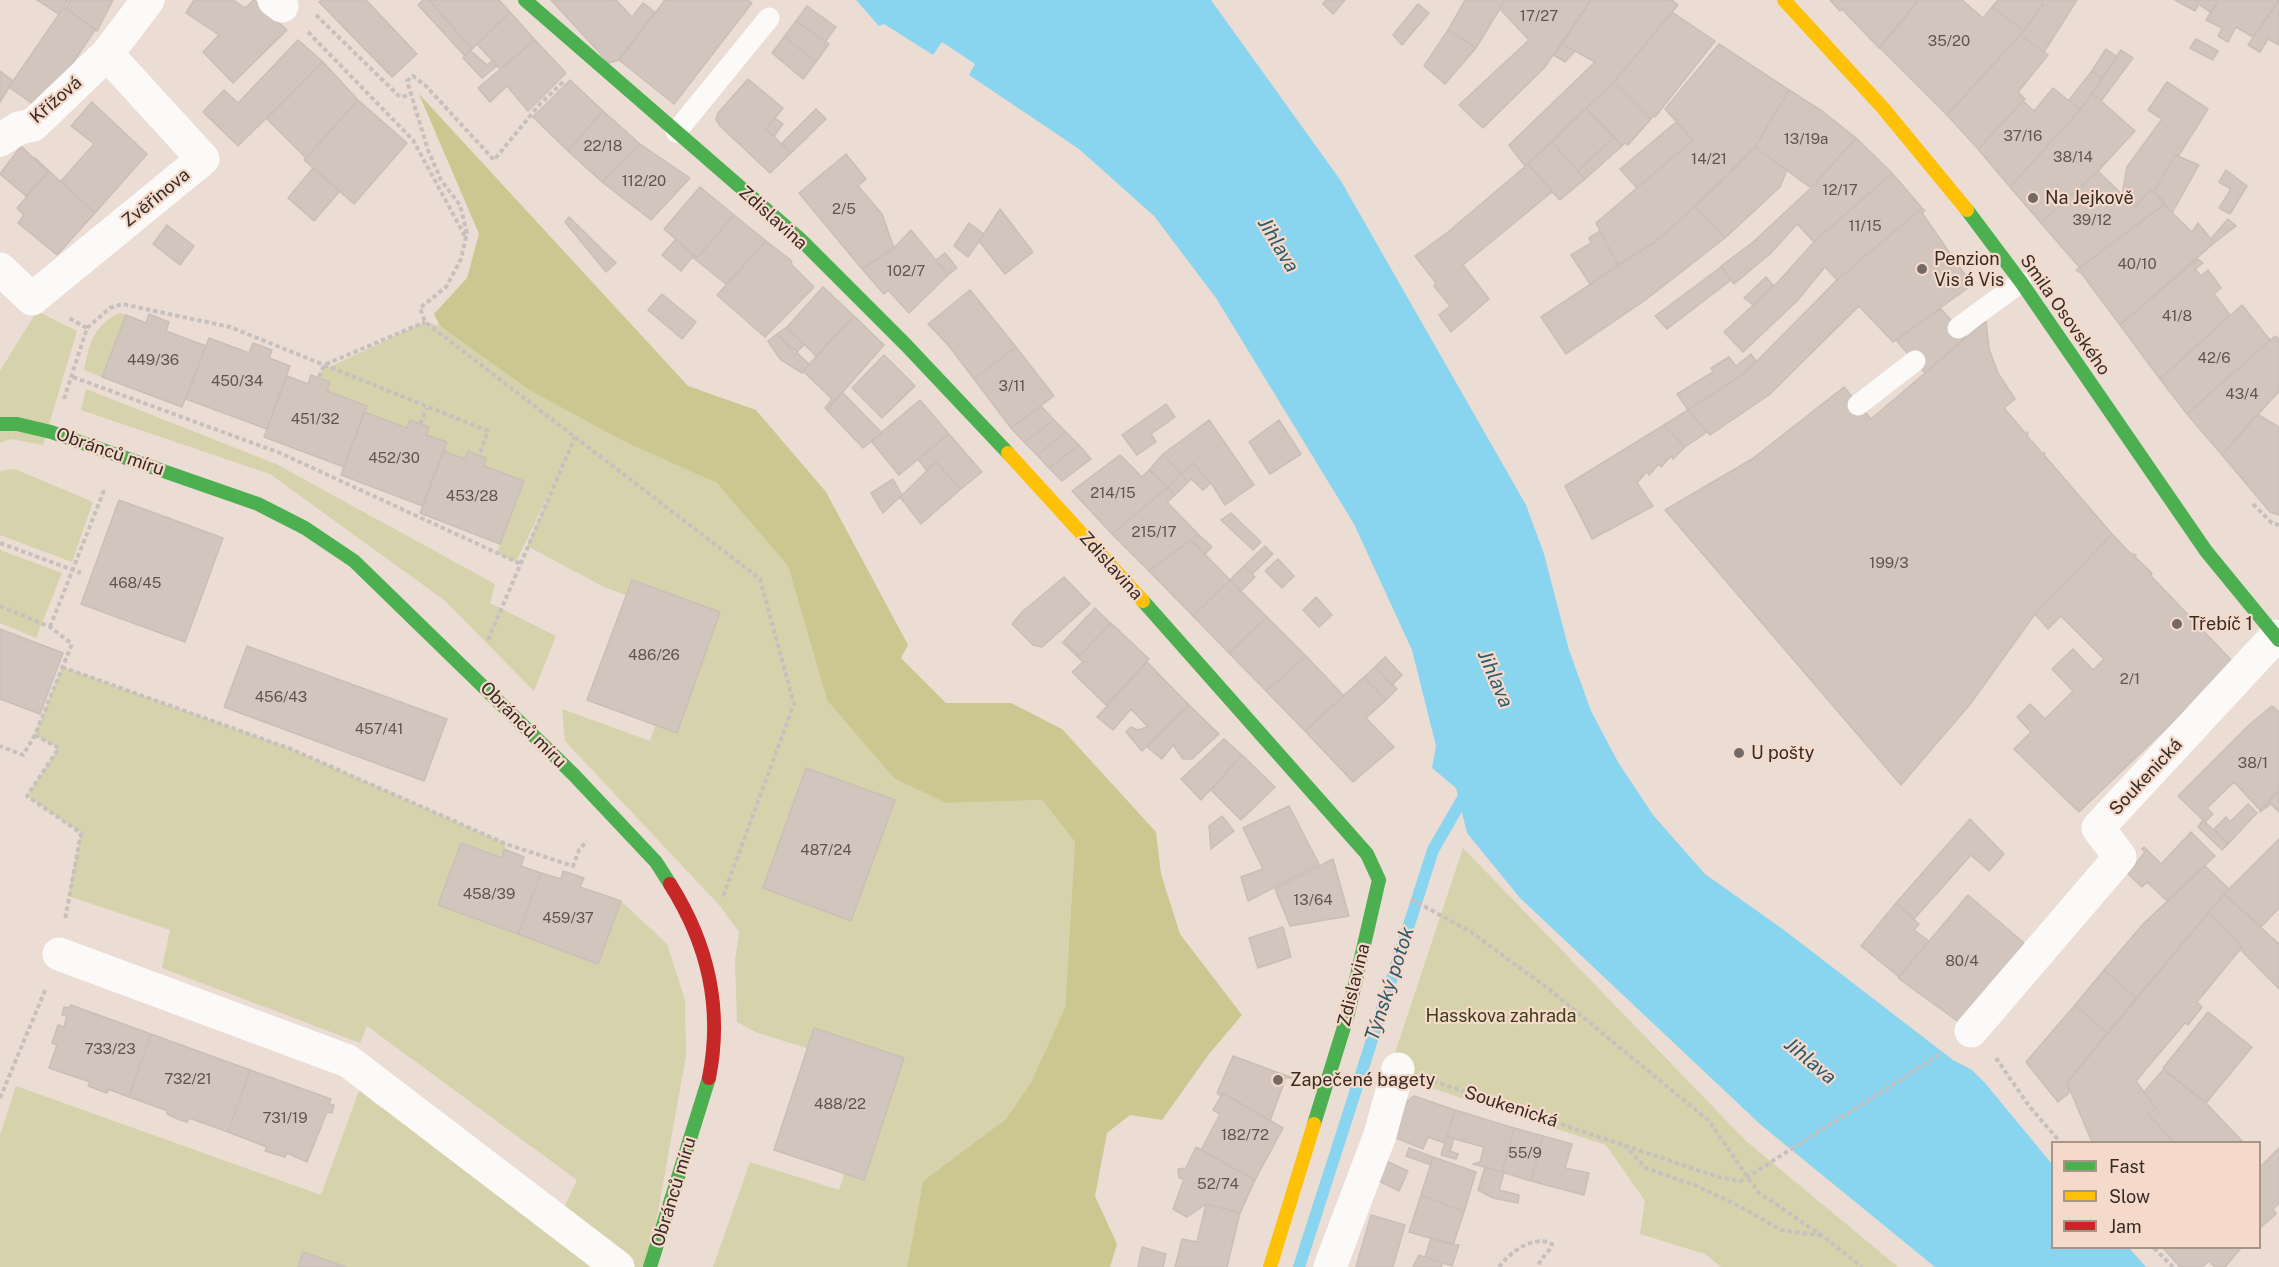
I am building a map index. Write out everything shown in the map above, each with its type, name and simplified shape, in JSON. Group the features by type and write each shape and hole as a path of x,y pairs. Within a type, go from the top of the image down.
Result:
{"street":[{"name":"Křížová","path":"0,140 19,128 33,124 107,54 148,0"},
{"name":"Zdislavina","path":"525,0 624,91 676,132 836,273 1008,453 1367,854 1378,880 1348,1014 1270,1267"},
{"name":"Smila Osovského","path":"1784,0 1883,108 1952,190 2021,282 2206,551 2278,636"},
{"name":"Zvěřinova","path":"32,299 203,159 107,54"},
{"path":"0,269 32,299"},
{"name":"Obránců míru","path":"0,424 17,424 51,432 258,504 305,528 354,561 611,814 656,862 691,917 706,961 715,1010 710,1076 650,1267"},
{"name":"Soukenická","path":"1971,1031 2120,857 2098,828 2278,636"},
{"path":"59,954 348,1061 618,1267"},
{"path":"1330,1267 1380,1135 1398,1070"}],"lane":[{"path":"676,132 769,18"},
{"path":"1958,328 2021,282"},
{"path":"1858,405 1915,361"}],"path":[{"path":"278,3 308,8 400,97 411,95"},
{"path":"278,3 413,140 466,238"},
{"path":"540,104 494,160 426,86 413,76 407,81 428,150 441,180 460,205 467,233 461,259 446,287 420,308 425,322 760,579 794,704 720,906"},
{"path":"32,299 87,328"},
{"path":"51,432 73,377 87,328 110,308 122,304 230,327 488,431 480,452"},
{"path":"159,319 162,311"},
{"path":"319,377 324,365 425,322"},
{"path":"263,347 266,341"},
{"path":"73,377 280,453 519,563"},
{"path":"420,424 427,408"},
{"path":"487,644 519,563 575,437"},
{"path":"2253,504 2272,523 2279,525"},
{"path":"50,627 96,515"},
{"path":"0,543 81,573"},
{"path":"0,606 50,627 72,644 35,735 23,755 0,746"},
{"path":"62,667 291,749 506,844 573,866 579,850 611,814"},
{"path":"0,1098 59,954 81,833 27,796 59,748 35,735"},
{"path":"1407,897 1471,932 1550,990 1709,1121 1758,1192 1824,1237 1862,1267"},
{"path":"1971,1031 2001,1063 2028,1106 2058,1141"},
{"name":"Soukenická","path":"1398,1070 1718,1177 1741,1181 1946,1051"},
{"path":"1624,1144 1646,1168 1697,1186 1740,1206 1781,1230 1824,1237"},
{"path":"1499,1267 1508,1254 1529,1244 1546,1241 1552,1244 1550,1251 1539,1260 1538,1267"},
{"path":"2155,1249 2173,1267"}],"green space":[{"path":"37,311 77,331 43,445 11,439 0,443 0,371"},
{"path":"120,313 126,315 102,377 84,370 90,344 98,330 104,323"},
{"path":"425,322 440,326 529,390 623,441 717,482 788,566 827,700 946,803 1042,800 1075,842 1065,1008 1031,1082 1006,1119 923,1181 907,1267 713,1267 750,1162 839,1190 878,1070 758,1033 737,1022 735,961 739,932 720,906 565,741 562,709 650,741 694,620 606,588 527,546 560,470 516,562 497,553 524,481 484,466 486,458 469,451 465,459 443,451 446,443 426,435 429,427 410,420 407,428 364,412 366,406 327,391 330,382 319,377 324,365 330,367"},
{"path":"86,389 276,464 495,584 490,603 556,636 534,691 444,600 270,474 81,410"},
{"path":"15,469 93,502 72,562 0,535 0,471"},
{"path":"0,550 62,573 36,638 0,623"},
{"path":"62,667 291,749 506,844 502,858 461,844 439,905 518,934 621,901 667,944 685,1000 686,1056 648,1267 618,1267 558,1221 577,1180 367,1026 360,1043 162,968 170,930 68,896 81,833 27,796 59,748 35,735"},
{"name":"Hasskova zahrada","path":"1463,848 1745,1140 1898,1267 1721,1267 1705,1254 1640,1234 1645,1201 1606,1145 1388,1074"},
{"path":"16,1086 321,1195 358,1093 362,1088 364,1094 381,1108 386,1102 606,1267 346,1267 303,1253 298,1267 0,1267 0,1135"}],"shaded area":[{"path":"419,94 688,386 756,410 826,492 908,645 901,658 946,703 1011,703 1062,729 1156,832 1161,874 1180,934 1242,1015 1209,1054 1162,1120 1130,1115 1107,1133 1095,1196 1117,1244 1110,1267 907,1267 923,1181 1006,1119 1031,1082 1065,1008 1075,842 1042,800 946,803 894,778 827,700 788,566 717,483 623,441 529,390 440,326 434,314 467,278 479,234"}],"water":[{"name":"Jihlava","path":"856,0 1211,0 1341,181 1526,505 1544,554 1569,650 1591,711 1618,762 1653,815 1705,874 1784,930 1953,1060 1972,1070 1985,1083 2051,1163 2051,1249 2130,1249 2146,1267 1935,1267 1761,1125 1520,898 1467,833 1456,788 1432,768 1436,746 1412,650 1354,524 1216,298 1154,216 1079,149 969,75 975,64 942,42 933,55 884,24 879,26"}],"building":[{"path":"37,0 68,0 59,14"},
{"path":"70,0 113,0 97,31 66,8"},
{"path":"194,0 233,0 245,8 254,0 287,30 233,83 203,52 219,35 186,13"},
{"path":"321,0 366,0 417,54 392,77 319,2"},
{"path":"423,0 429,0 472,49 465,56 418,5"},
{"path":"429,0 499,0 510,12 472,49"},
{"path":"551,0 616,0 632,17 643,3 655,12 619,60 609,63"},
{"path":"665,0 748,0 752,3 674,104 619,60"},
{"path":"1326,0 1345,0 1333,14 1323,4"},
{"path":"1465,0 1505,0 1476,48 1448,30"},
{"path":"1505,0 1591,0 1544,68 1483,128 1459,105 1529,40 1500,9"},
{"path":"1591,0 1672,0 1678,5 1614,82 1525,166 1509,145 1595,62 1562,44"},
{"path":"1830,0 1918,0 1879,48 1842,9 1840,11"},
{"path":"1919,0 1962,0 1983,18 1992,7 2024,31 1947,115 1880,48"},
{"path":"1998,0 2042,0 2043,4 2024,31 1992,7"},
{"path":"2042,0 2077,0 2044,52 2020,35 2043,4"},
{"path":"2175,0 2218,0 2211,13 2199,4 2195,11"},
{"path":"2218,0 2279,0 2253,37 2236,27 2228,42 2218,36 2222,28 2206,20"},
{"path":"2279,0 2279,45 2268,39 2260,52 2248,45"},
{"path":"1418,4 1429,13 1402,45 1393,35"},
{"path":"807,6 836,27 825,42 796,21"},
{"path":"64,7 95,30 41,110 9,87"},
{"path":"510,12 535,40 500,69 477,44"},
{"path":"1672,12 1715,41 1655,117 1654,115 1651,119 1614,82"},
{"path":"796,21 829,44 816,62 784,37"},
{"path":"1448,30 1476,48 1445,84 1424,66"},
{"path":"2020,35 2048,55 2018,92 2025,99 1978,149 1947,115"},
{"path":"784,37 816,62 803,79 772,53"},
{"path":"2196,39 2218,51 2213,60 2190,48"},
{"path":"298,40 323,62 238,146 203,112 224,90 238,103"},
{"path":"535,40 566,73 528,111 507,86 490,102 478,88"},
{"path":"1562,44 1575,51 1565,62 1554,55"},
{"path":"1719,44 1789,90 1755,147 1728,176 1659,239 1618,265 1596,223 1693,140 1665,109"},
{"path":"2106,49 2117,57 2102,79 2092,71"},
{"path":"470,50 487,65 492,61 497,66 482,78 463,58"},
{"path":"2121,50 2133,58 2101,101 2092,93"},
{"path":"323,62 358,100 306,158 267,119"},
{"path":"0,71 13,81 0,102"},
{"path":"2092,71 2102,79 2080,110 2069,100"},
{"path":"748,79 783,108 766,129 791,153 770,173 719,125 716,119 718,113"},
{"path":"570,80 603,111 568,151 533,117"},
{"path":"1614,82 1651,119 1628,145 1625,143 1622,146 1586,108"},
{"path":"2167,82 2208,109 2179,155 2175,155 2154,192 2151,189 2135,207 2122,195 2127,167 2162,119 2148,110"},
{"path":"2053,88 2080,110 2010,187 1978,149 2023,101 2034,111"},
{"path":"1789,90 1822,111 1856,138 1811,188 1755,147"},
{"path":"2092,93 2135,131 2098,171 2041,223 2010,187 2080,110"},
{"path":"358,100 407,143 354,204 304,160"},
{"path":"92,102 147,154 95,213 61,181 94,144 71,126"},
{"path":"1586,108 1614,137 1578,171 1552,142"},
{"path":"816,109 826,119 791,153 782,143"},
{"path":"603,111 640,144 602,182 568,151"},
{"path":"775,118 783,124 774,136 766,129"},
{"path":"1676,122 1693,140 1637,188 1620,169"},
{"path":"1614,137 1622,146 1585,179 1578,171"},
{"path":"1856,138 1892,173 1814,242 1797,224 1771,253 1734,284 1721,266 1752,243 1811,188"},
{"path":"1552,142 1585,179 1560,200 1528,164 1525,166"},
{"path":"640,144 690,178 651,220 602,182"},
{"path":"21,146 48,172 26,196 0,174"},
{"path":"1755,147 1787,170 1780,187 1725,238 1695,206"},
{"path":"846,154 866,179 858,186 882,214 894,248 862,269 799,193"},
{"path":"2175,155 2199,165 2172,213 2154,192"},
{"path":"35,158 95,213 57,255 18,223 24,215 17,208 48,172"},
{"path":"1528,164 1560,200 1552,192 1463,265 1489,299 1451,332 1439,315 1450,306 1415,256 1448,232"},
{"path":"313,168 340,191 314,221 288,198"},
{"path":"2226,170 2247,186 2230,214 2219,208 2231,189 2219,182"},
{"path":"2098,171 2135,207 2151,189 2165,203 2080,268 2041,223"},
{"path":"1892,173 1922,208 1837,280 1825,267 1797,301 1743,352 1724,332 1778,282 1814,242"},
{"path":"700,187 734,215 697,258 664,229"},
{"path":"2164,205 2192,232 2198,223 2214,243 2120,325 2082,274 2076,270"},
{"path":"1695,206 1725,238 1644,301 1566,354 1541,317 1659,239"},
{"path":"1922,208 1925,210 1922,213 1972,285 1893,342 1859,306 1769,395 1710,435 1688,410 1746,372 1837,280"},
{"path":"1000,209 1033,252 1005,274 979,241"},
{"path":"734,215 766,241 726,284 692,257 694,255 697,258"},
{"path":"569,217 616,263 606,272 565,222"},
{"path":"2228,219 2236,226 2214,243 2211,239"},
{"path":"969,223 984,234 968,257 954,246"},
{"path":"167,225 194,246 180,265 153,244"},
{"path":"911,230 948,275 909,313 888,290 884,294 862,269 894,248"},
{"path":"1600,231 1618,265 1590,284 1571,255 1591,243 1589,238"},
{"path":"676,239 694,255 681,271 662,255"},
{"path":"766,241 792,261 791,264 814,287 765,337 717,295"},
{"path":"945,253 957,268 948,275 936,260"},
{"path":"2198,259 2203,263 2195,269 2201,276 2208,270 2221,288 2214,294 2230,315 2160,379 2120,325"},
{"path":"1721,267 1731,280 1667,329 1655,316"},
{"path":"1766,277 1773,285 1753,305 1744,298"},
{"path":"823,287 854,316 816,356 787,327"},
{"path":"970,290 1016,347 974,379 948,345 928,324"},
{"path":"662,294 696,322 682,339 648,310"},
{"path":"2242,305 2270,340 2187,414 2160,379"},
{"path":"1941,309 1966,337 1925,373 1896,340"},
{"path":"149,314 169,322 166,331 206,346 182,407 102,377 126,315 146,323"},
{"path":"854,316 884,345 827,410 825,408 832,399 803,371"},
{"path":"1986,321 1989,349 1998,373 2015,399 2004,408 2026,434 2028,432 2027,436 2042,453 2045,453 2044,455 2112,534 2035,614 1971,703 1901,785 1665,510 1752,459 1844,387 1871,419"},
{"path":"787,327 804,345 795,354 777,334"},
{"path":"777,334 809,364 802,373 780,359 768,341"},
{"path":"2275,336 2279,339 2279,391 2222,455 2187,414"},
{"path":"209,338 249,353 253,343 272,350 269,358 290,366 267,429 186,399"},
{"path":"1016,347 1054,396 1011,428 974,379"},
{"path":"1751,354 1756,361 1746,372 1688,410 1677,394 1713,372 1711,368 1729,357 1736,366"},
{"path":"884,355 915,386 882,418 852,388"},
{"path":"311,375 330,382 327,391 367,406 344,467 264,437 287,376 308,384"},
{"path":"842,392 882,433 863,448 827,410"},
{"path":"920,400 949,434 899,475 871,441"},
{"path":"1166,404 1175,417 1151,434 1156,442 1137,455 1122,435"},
{"path":"1041,406 1054,420 1024,442 1011,428"},
{"path":"1688,410 1707,432 1685,447 1664,425"},
{"path":"364,412 407,428 410,420 429,427 426,435 447,442 423,506 341,475"},
{"path":"2257,414 2279,427 2279,515 2270,512 2222,455"},
{"path":"1054,420 1066,432 1037,455 1024,442"},
{"path":"1209,420 1254,485 1225,505 1211,483 1193,463 1181,474 1163,454"},
{"path":"1279,420 1301,454 1270,474 1249,442"},
{"path":"1664,425 1685,447 1673,459 1671,456 1661,467 1659,464 1649,475 1647,471 1637,483 1653,506 1592,539 1565,486"},
{"path":"1066,432 1079,445 1049,468 1037,455"},
{"path":"949,434 982,472 961,489 936,462 927,471 918,459"},
{"path":"1079,445 1091,459 1062,481 1049,468"},
{"path":"443,451 465,459 468,451 486,458 484,466 524,481 500,544 420,513"},
{"path":"1163,454 1181,474 1168,487 1150,469"},
{"path":"1120,455 1142,477 1149,470 1168,487 1112,534 1072,491"},
{"path":"936,462 961,489 921,524 900,497"},
{"path":"1193,463 1211,483 1203,490 1191,479 1188,482 1181,474"},
{"path":"1181,474 1188,482 1175,495 1168,487"},
{"path":"893,479 902,495 883,513 871,493"},
{"path":"1168,487 1175,495 1167,502 1198,534 1149,571 1112,534"},
{"path":"119,500 223,538 185,642 81,604"},
{"path":"1231,513 1261,542 1253,550 1221,520"},
{"path":"2112,534 2130,553 2136,555 2135,557 2152,573 2151,576 2234,663 2079,812 2014,749 2031,732 2017,717 2030,704 2045,719 2073,691 2052,669 2073,649 2093,670 2104,659 2061,616 2048,629 2035,614"},
{"path":"1199,535 1212,547 1205,554 1192,541"},
{"path":"1191,540 1230,580 1193,616 1149,571"},
{"path":"1265,546 1273,554 1252,574 1244,566"},
{"path":"1278,559 1294,576 1282,588 1265,571"},
{"path":"1244,566 1255,577 1241,591 1230,580"},
{"path":"1064,577 1090,604 1042,647 1033,645 1012,624 1022,612"},
{"path":"632,580 720,612 677,733 587,700"},
{"path":"1230,580 1267,617 1229,653 1193,616"},
{"path":"1316,597 1332,615 1319,627 1303,610"},
{"path":"1095,608 1111,624 1079,656 1064,641"},
{"path":"1267,617 1306,656 1266,691 1229,653"},
{"path":"1111,623 1149,659 1106,705 1072,672 1083,662 1062,642 1079,656"},
{"path":"0,629 63,653 40,714 0,699"},
{"path":"247,646 447,719 424,781 224,707"},
{"path":"1306,656 1344,696 1305,731 1266,691"},
{"path":"1385,657 1402,675 1392,685 1375,667"},
{"path":"1147,662 1189,705 1142,751 1126,732 1131,727 1137,730 1148,727 1131,709 1113,730 1097,717"},
{"path":"1375,667 1397,689 1386,700 1364,677"},
{"path":"1364,677 1386,700 1366,718 1394,747 1353,782 1305,731"},
{"path":"1189,705 1219,734 1192,759 1183,759 1173,745 1162,759 1147,747"},
{"path":"2272,706 2279,712 2279,790 2260,810 2234,782 2207,808 2213,814 2205,822 2178,796 2250,724"},
{"path":"1224,739 1242,755 1201,800 1181,779"},
{"path":"1242,755 1275,787 1241,820 1211,790"},
{"path":"806,768 895,800 851,921 763,888"},
{"path":"2279,790 2279,812 2271,804 2260,812"},
{"path":"2248,804 2257,813 2228,844 2214,829 2226,817 2230,822"},
{"path":"1289,806 1319,864 1248,901 1241,877 1263,869 1243,828"},
{"path":"1222,816 1234,831 1211,849 1209,826"},
{"path":"1970,819 2004,854 1989,871 1971,855 1914,919 1896,903"},
{"path":"2203,820 2228,844 2222,850 2198,827"},
{"path":"2191,832 2215,856 2167,901 2147,882 2142,887 2128,874 2145,852 2142,849 2144,847 2161,864"},
{"path":"2279,839 2279,908 2261,927 2224,894"},
{"path":"461,843 502,858 504,849 524,857 521,866 541,873 518,934 438,905"},
{"path":"1333,859 1349,916 1290,926 1275,889"},
{"path":"2205,866 2229,889 2136,998 2104,970 2144,923"},
{"path":"563,871 584,878 580,887 621,901 598,964 518,934 541,873 561,879"},
{"path":"2224,894 2279,944 2279,989 2240,949 2242,947 2209,912"},
{"path":"1968,895 2024,943 1960,1023 1898,978"},
{"path":"1896,903 1919,924 1914,930 1929,941 1899,977 1861,946"},
{"path":"2209,912 2242,947 2197,1002 2202,1007 2188,1025 2185,1023 2136,1081 2156,1108 2148,1114 2173,1141 2092,1141 2067,1083"},
{"path":"1283,927 1291,957 1258,968 1249,938"},
{"path":"2104,970 2136,998 2107,1033 2075,1005"},
{"path":"71,1005 151,1034 129,1097 108,1089 107,1093 88,1086 90,1082 49,1068 57,1045 52,1043 58,1025 64,1027 67,1016 62,1015 64,1007 69,1008"},
{"path":"2075,1005 2107,1033 2067,1083 2069,1093 2058,1102 2026,1062"},
{"path":"2208,1012 2252,1047 2206,1103 2163,1068"},
{"path":"814,1028 904,1058 864,1180 774,1150"},
{"path":"151,1034 250,1070 228,1132 189,1118 187,1122 180,1120 167,1114 168,1111 129,1097"},
{"path":"1233,1056 1298,1080 1286,1077 1270,1121 1223,1093 1221,1096 1217,1093"},
{"path":"250,1070 331,1099 329,1104 334,1105 332,1113 327,1112 307,1162 287,1153 285,1157 265,1151 267,1147 228,1132"},
{"path":"2163,1070 2206,1103 2242,1141 2173,1141 2148,1114 2156,1108 2144,1092"},
{"path":"1223,1093 1283,1128 1255,1180 1201,1150 1220,1114 1213,1110"},
{"path":"1414,1096 1455,1110 1445,1143 1428,1137 1423,1149 1396,1138 1406,1102"},
{"path":"1455,1110 1514,1128 1502,1172 1473,1164 1480,1162 1484,1147 1447,1137"},
{"path":"1514,1128 1543,1136 1531,1181 1502,1172"},
{"path":"1543,1136 1572,1144 1565,1168 1589,1173 1584,1195 1531,1181"},
{"path":"1447,1137 1454,1138 1450,1151 1458,1154 1456,1159 1441,1155"},
{"path":"1196,1147 1255,1180 1240,1213 1206,1204 1187,1217 1173,1209 1184,1179 1179,1178 1178,1169 1186,1168"},
{"path":"1409,1148 1433,1157 1431,1165 1406,1156"},
{"path":"2279,1148 2279,1203 2273,1209 2276,1214 2261,1227 2261,1166"},
{"path":"1433,1157 1476,1172 1464,1212 1421,1195"},
{"path":"1384,1160 1408,1171 1399,1191 1375,1179"},
{"path":"1485,1167 1504,1173 1499,1190 1519,1195 1518,1203 1493,1198 1478,1190"},
{"path":"1421,1195 1464,1212 1453,1245 1409,1232"},
{"path":"1206,1204 1240,1213 1227,1267 1175,1267 1182,1239 1197,1242"},
{"path":"1371,1215 1405,1225 1393,1267 1356,1267"},
{"path":"1431,1238 1459,1245 1452,1266 1425,1257"},
{"path":"1142,1247 1166,1254 1163,1267 1138,1267"},
{"path":"2164,1249 2240,1249 2225,1267 2215,1267 2209,1261 2202,1267 2180,1267"},
{"path":"303,1252 346,1267 298,1267"},
{"path":"1419,1255 1443,1263 1441,1267 1413,1267"}],"waterway":[{"name":"Týnský potok","path":"1299,1267 1433,850 1467,791"}],"traffic: fast":[{"path":"525,0 800,239 906,345 1008,453"},
{"path":"1967,210 2021,282 2206,551 2279,640"},
{"path":"0,424 17,424 51,432 258,504 305,528 354,561 574,775 656,862 670,884"},
{"path":"1143,601 1367,854 1379,880 1348,1014 1314,1124"},
{"path":"650,1267 709,1078"}],"traffic: slow":[{"path":"1784,0 1883,108 1967,210"},
{"path":"1008,453 1143,601"},
{"path":"1270,1267 1314,1124"}],"traffic: jam":[{"path":"670,884 694,930 709,977 714,1026 709,1078"}],"place":[{"name":"Na Jejkově","path":"2033,198"},
{"name":"Penzion Vis á Vis","path":"1922,269"},
{"name":"Třebíč 1","path":"2177,624"},
{"name":"U pošty","path":"1739,753"},
{"name":"Zapečené bagety","path":"1278,1080"}]}
